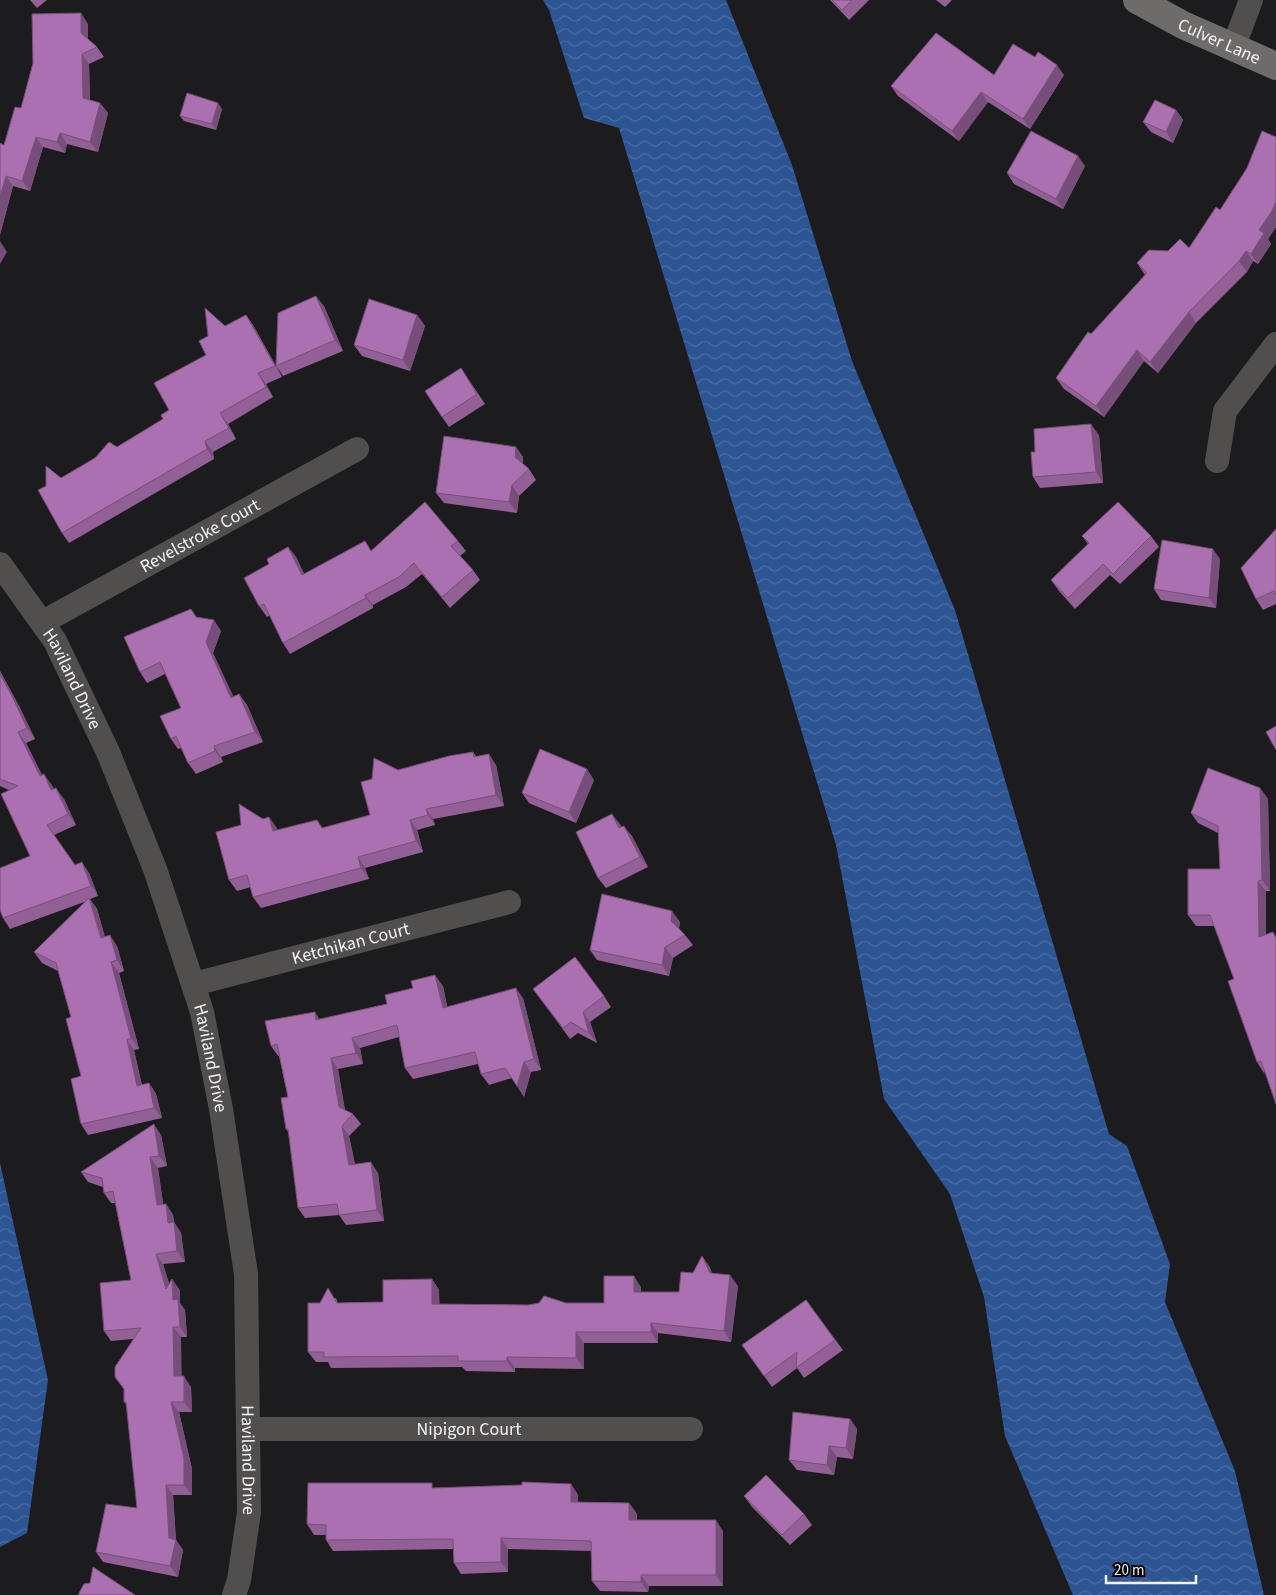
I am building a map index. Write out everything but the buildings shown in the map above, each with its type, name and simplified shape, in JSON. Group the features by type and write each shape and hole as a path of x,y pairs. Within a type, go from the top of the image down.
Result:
{"street":[{"name":"Culver Lane","path":"1137,0 1183,25 1276,66"},
{"path":"1233,48 1251,0"},
{"path":"1217,461 1225,412 1276,344"},
{"name":"Revelstroke Court","path":"43,622 357,449"},
{"name":"Haviland Drive","path":"0,564 55,641 108,752 155,869 202,1012 221,1110 246,1274 248,1532 239,1580 234,1595"},
{"name":"Ketchikan Court","path":"194,984 509,902"},
{"name":"Nipigon Court","path":"248,1429 691,1429"}],"water":[{"path":"543,0 726,0 792,165 852,361 955,610 1109,1134 1127,1146 1170,1264 1165,1302 1235,1471 1264,1595 1073,1595 1005,1436 984,1297 950,1194 884,1099 836,845 619,128 584,118 549,10"},
{"path":"0,1163 48,1380 27,1533 0,1547"}]}
